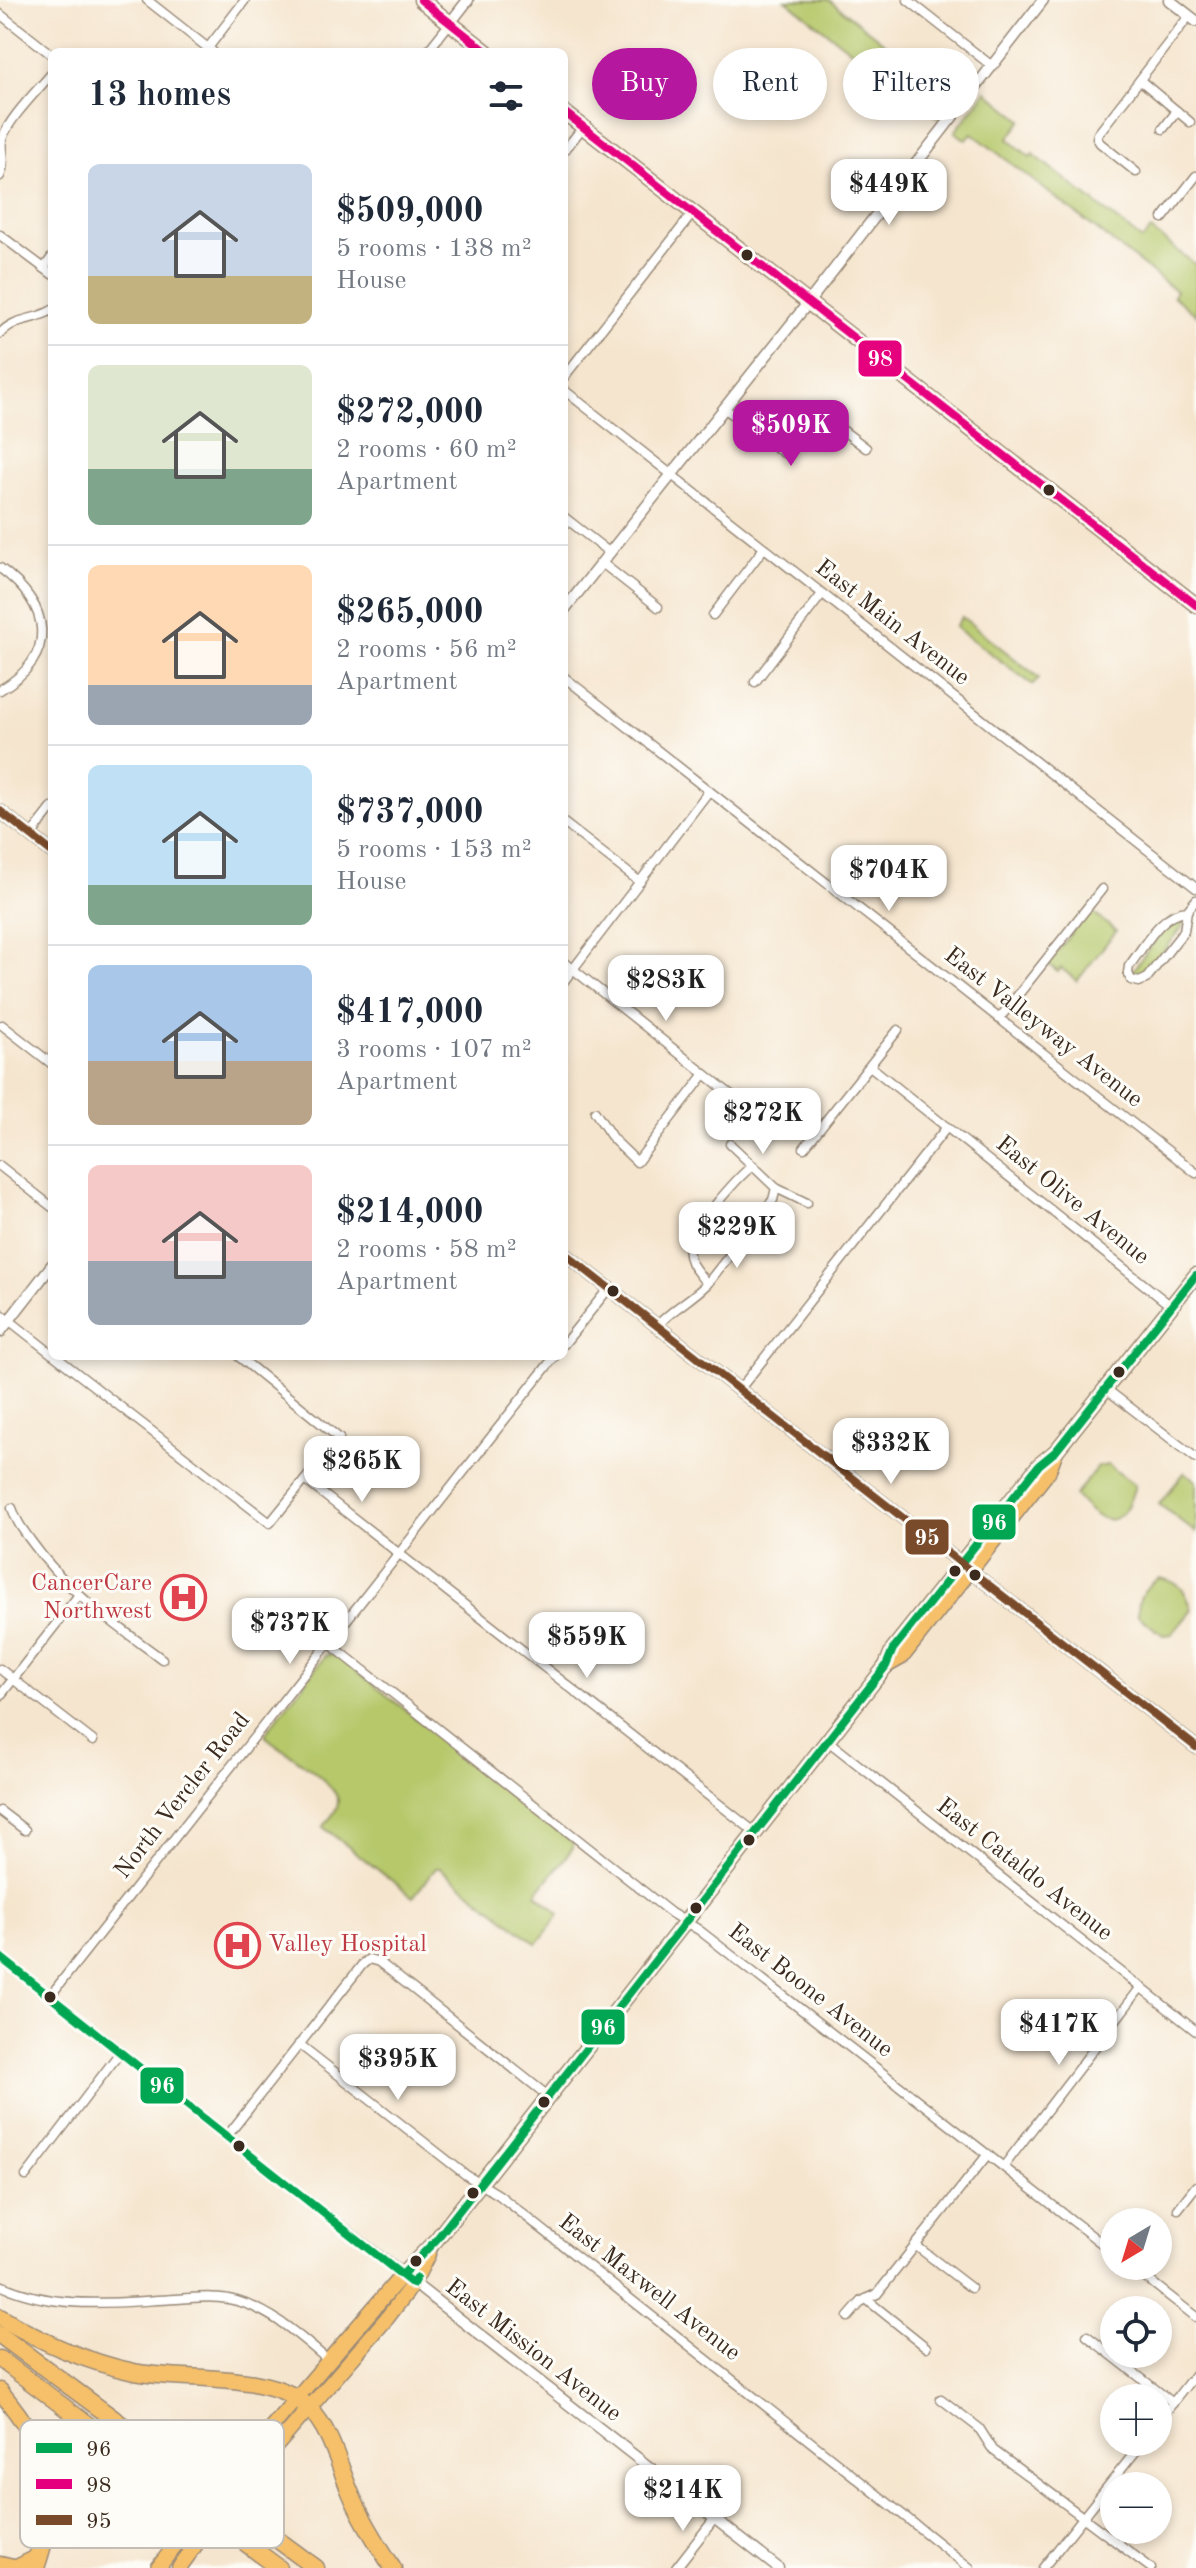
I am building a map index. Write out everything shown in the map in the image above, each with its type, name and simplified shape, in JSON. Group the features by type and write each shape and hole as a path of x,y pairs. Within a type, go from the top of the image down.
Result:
{"highway":[{"path":"0,2317 49,2343 94,2361 135,2372 273,2387 303,2402 326,2427 352,2497 393,2568"},
{"path":"0,2335 115,2420"},
{"path":"0,2359 81,2420"},
{"path":"0,2391 23,2420"},
{"path":"284,2544 316,2568"},
{"path":"0,2565 15,2568 35,2559 41,2548"},
{"path":"36,2568 43,2548"},
{"path":"252,2548 279,2568"}],"main road":[{"path":"421,0 482,48"},
{"path":"568,115 1196,605"},
{"path":"0,811 48,849"},
{"path":"568,1256 1196,1747"},
{"path":"284,2421 387,2318 408,2279 480,2183 886,1666 902,1657 966,1567 1048,1472 1056,1451 1196,1275"},
{"path":"284,2428 329,2361 408,2279"},
{"path":"158,2568 173,2548"},
{"path":"179,2568 193,2548"}],"street":[{"path":"147,0 208,48"},
{"path":"212,48 245,0"},
{"path":"430,48 468,0"},
{"path":"908,0 992,66"},
{"path":"568,605 1043,0"},
{"path":"1136,172 1097,138 1192,18 1169,0"},
{"path":"0,14 48,52"},
{"path":"0,176 3,162 0,148 4,133 48,78"},
{"path":"1140,80 1190,122"},
{"path":"1163,129 1177,111"},
{"path":"568,146 583,127"},
{"path":"1163,218 1196,176"},
{"path":"568,372 693,213"},
{"path":"0,235 48,271"},
{"path":"44,268 48,262"},
{"path":"0,334 16,321 48,312"},
{"name":"East Main Avenue","path":"568,393 1196,888"},
{"path":"724,408 784,453 816,410 866,448"},
{"path":"568,520 610,553"},
{"path":"713,615 764,548"},
{"path":"602,563 658,607"},
{"path":"0,568 24,588 48,631 21,678 0,690"},
{"path":"755,682 822,594"},
{"name":"East Valleyway Avenue","path":"568,680 1196,1173"},
{"path":"568,976 709,791"},
{"path":"31,835 48,813"},
{"path":"568,826 640,882"},
{"path":"999,1019 1102,889"},
{"path":"1187,911 1176,912 1166,918 1129,966 1131,980 1139,982 1146,979 1184,931 1187,911 1196,900"},
{"path":"568,965 749,1109"},
{"path":"2,1025 48,1061"},
{"path":"804,1148 898,1030"},
{"name":"East Olive Avenue","path":"870,1066 1171,1306"},
{"path":"595,1112 613,1139 637,1162 704,1075"},
{"path":"739,1390 947,1127"},
{"path":"730,1144 776,1188 807,1203"},
{"path":"0,1166 48,1204"},
{"path":"707,1284 690,1263 689,1246 695,1233 740,1176 751,1167"},
{"path":"657,1326 669,1312 695,1296 707,1284 773,1200 776,1188"},
{"path":"0,1332 5,1317 48,1269"},
{"path":"568,1339 609,1288"},
{"path":"5,1317 48,1350"},
{"path":"60,1360 270,1523 339,1438 243,1360"},
{"name":"North Vercler Road","path":"50,1996 552,1360"},
{"path":"1106,1389 1196,1458"},
{"path":"305,1480 756,1833"},
{"path":"12,1508 20,1526 44,1560 78,1596 162,1659"},
{"path":"0,1696 78,1596"},
{"name":"East Boone Avenue","path":"329,1643 1100,2242"},
{"path":"0,1669 93,1741"},
{"name":"East Cataldo Avenue","path":"828,1741 1196,2031"},
{"path":"0,1811 25,1830"},
{"name":"East Mission Avenue","path":"0,1957 778,2568"},
{"path":"228,2135 369,1959 379,1962 548,2096"},
{"path":"1004,2166 1141,1987"},
{"name":"East Maxwell Avenue","path":"299,2044 499,2195 970,2568"},
{"path":"26,2176 121,2051"},
{"path":"848,2317 866,2299 877,2294 988,2154"},
{"path":"1178,2209 1196,2186"},
{"path":"915,2245 971,2288"},
{"path":"1149,2280 1196,2317"},
{"path":"0,2285 36,2297 74,2303 211,2297 234,2300 272,2316 329,2361"},
{"path":"866,2299 926,2347"},
{"path":"1087,2336 1173,2403 1196,2373"},
{"path":"941,2399 979,2428 993,2450 1151,2568"},
{"path":"1043,2568 1132,2456"},
{"path":"676,2568 715,2518"}],"green space":[{"path":"786,0 829,0 891,48 848,48"},
{"path":"986,91 1022,120 1008,139 1030,157 1033,154 1142,240 1151,230 1196,265 1196,315 1173,296 1176,291 972,133 966,140 955,132 964,120 979,120 979,100"},
{"path":"962,617 1039,678 1033,685 955,627"},
{"path":"1089,910 1116,931 1077,981 1061,968 1058,972 1048,964"},
{"path":"1176,918 1183,923 1181,929 1145,975 1136,975 1133,971 1135,967 1171,919"},
{"path":"1108,1465 1135,1485 1124,1510 1111,1520 1094,1514 1075,1495 1098,1467"},
{"path":"1185,1472 1196,1481 1196,1533 1159,1504"},
{"path":"1159,1578 1181,1588 1192,1610 1172,1634 1163,1635 1138,1616 1142,1594"},
{"path":"329,1654 336,1655 572,1842 573,1848 536,1894 560,1914 537,1944 440,1868 436,1868 413,1897 323,1827 337,1807 335,1793 265,1734"}],"transit line":[{"name":"98","path":"421,0 482,48"},
{"name":"98","path":"568,115 1196,605"},
{"name":"95","path":"0,811 48,849"},
{"name":"95","path":"568,1256 1196,1747"},
{"name":"96","path":"402,2275 436,2240 886,1666 893,1649 1196,1275"},
{"name":"96","path":"0,1957 413,2284 416,2278"}],"place":[{"name":"CancerCare Northwest","path":"183,1598"},
{"name":"Valley Hospital","path":"237,1945"}]}
